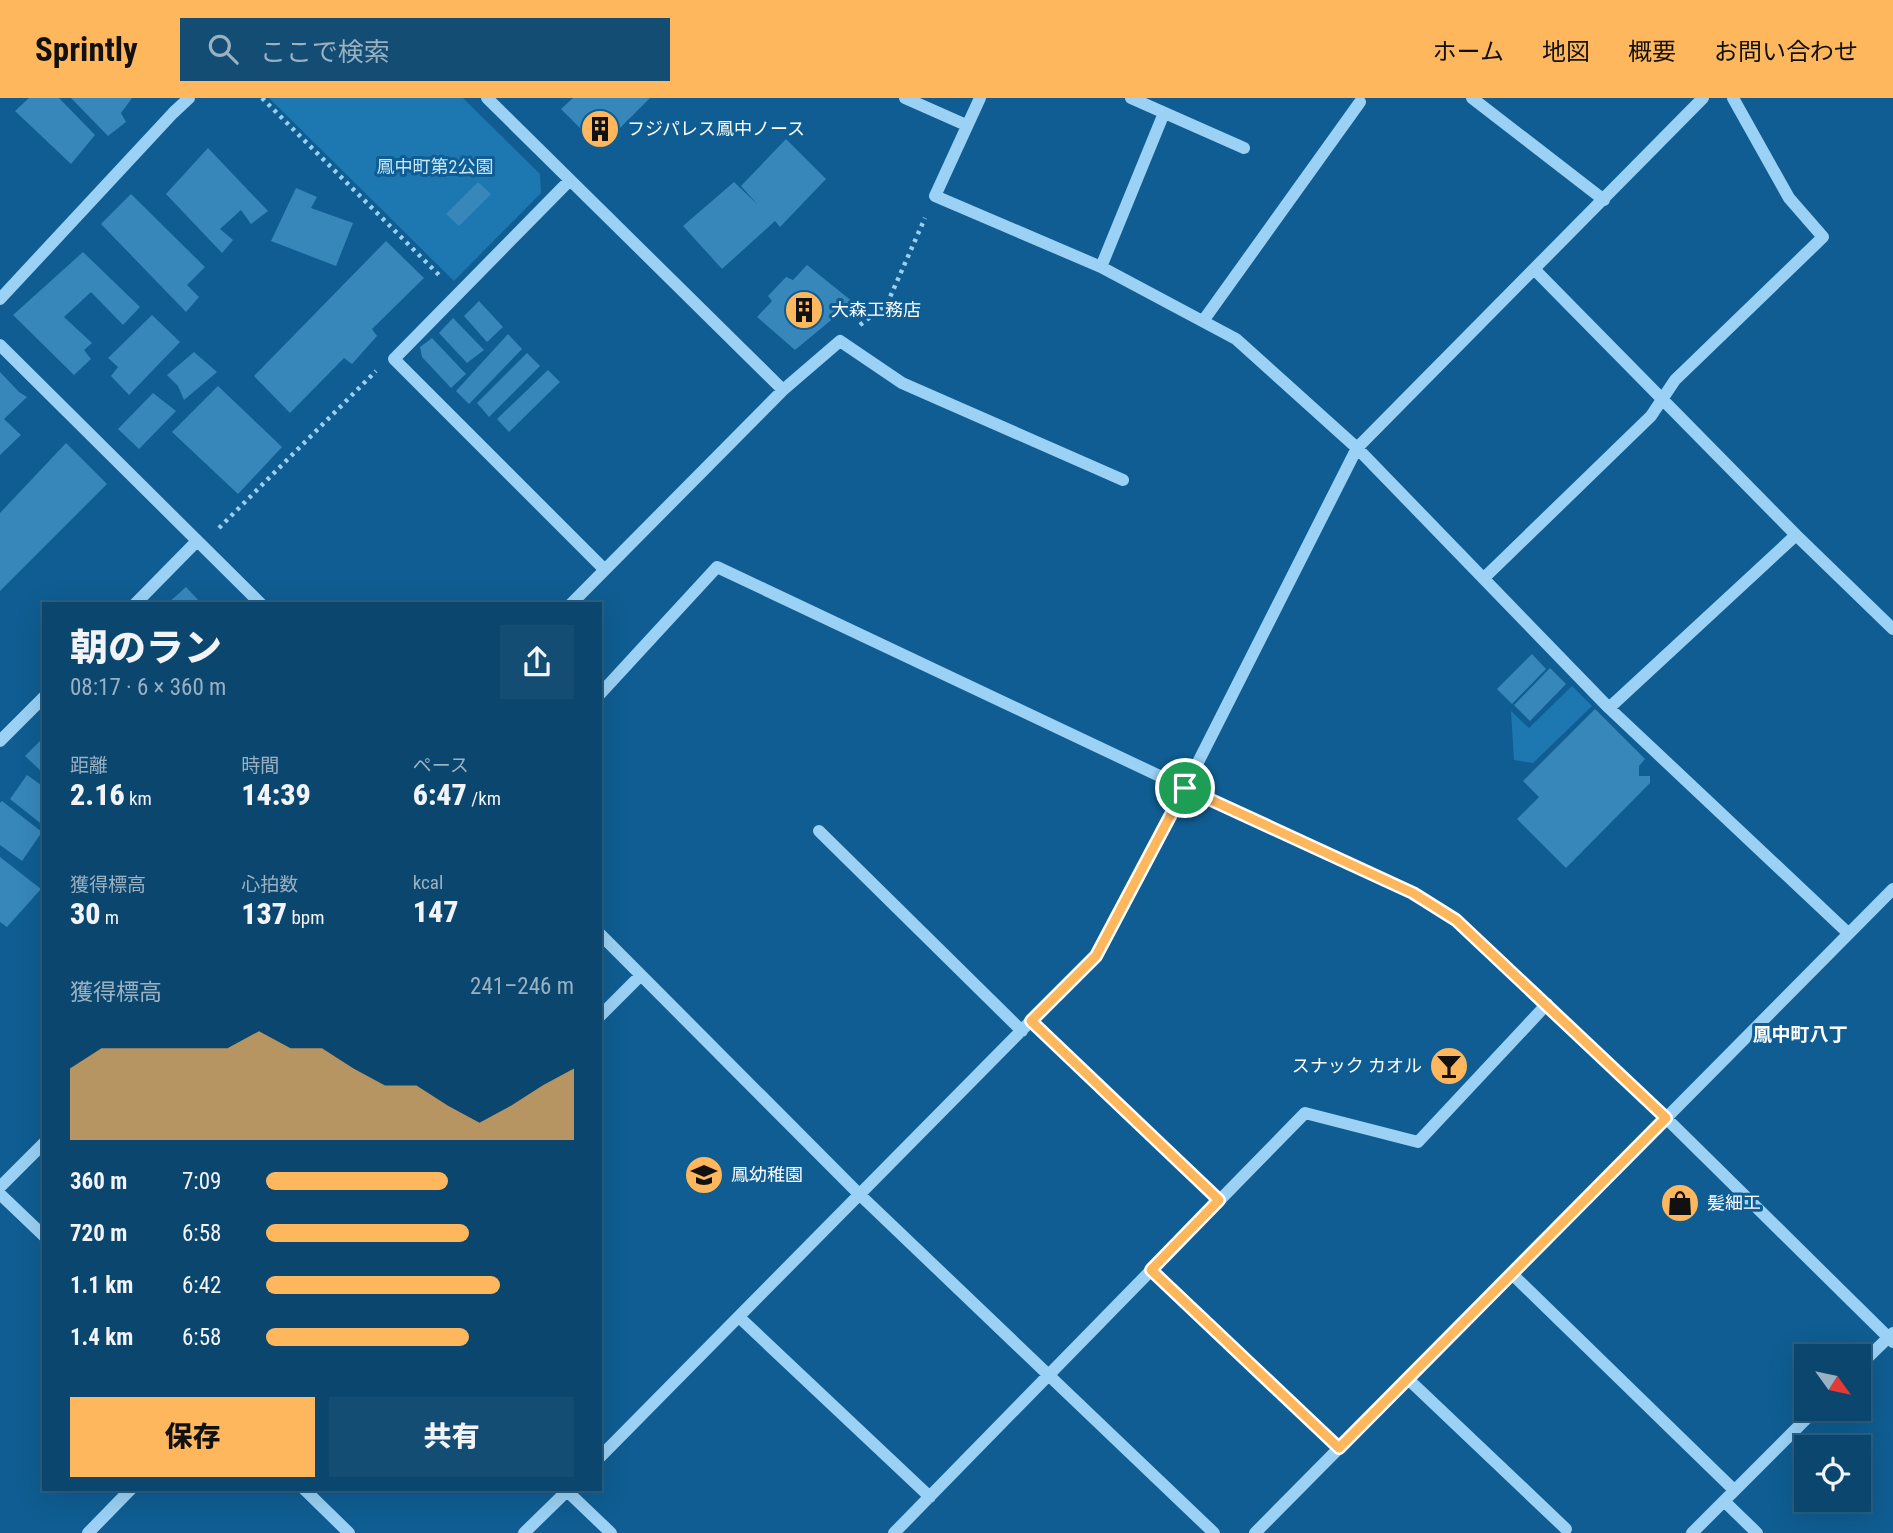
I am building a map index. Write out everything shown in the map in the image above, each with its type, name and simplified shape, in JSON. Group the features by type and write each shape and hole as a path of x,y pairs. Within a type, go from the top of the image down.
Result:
{"street":[{"path":"0,299 189,98"},
{"path":"487,98 783,390"},
{"path":"905,98 967,125"},
{"path":"980,98 935,196 1101,267 1236,339 1357,448 1609,708 1848,933"},
{"path":"1131,98 1244,148"},
{"path":"1472,98 1604,200"},
{"path":"602,1455 1096,956 1185,788 1357,448 1703,98"},
{"path":"1484,579 1651,416 1675,380 1823,237 1789,198 1733,98"},
{"path":"1203,321 1360,102"},
{"path":"1101,267 1164,113"},
{"path":"570,180 394,359 604,569"},
{"path":"1535,270 1796,535 1893,629"},
{"path":"573,602 783,390 840,341 902,383 1123,480"},
{"path":"0,345 259,602"},
{"path":"1609,708 1796,535"},
{"path":"137,602 197,541"},
{"path":"602,692 717,567 1413,893 1456,920 1547,1004 1891,1337 1871,1355"},
{"path":"0,741 42,698"},
{"path":"819,831 1027,1026 1219,1200"},
{"path":"1255,1533 1893,889"},
{"path":"602,936 859,1194 1214,1533"},
{"path":"602,1014 641,975"},
{"path":"894,1533 1305,1113 1418,1142 1547,1004"},
{"path":"0,1187 42,1145"},
{"path":"0,1194 42,1234"},
{"path":"1151,1270 1339,1448"},
{"path":"1511,1274 1734,1490"},
{"path":"739,1317 930,1497"},
{"path":"1408,1379 1566,1529"},
{"path":"1692,1533 1804,1421"},
{"path":"88,1533 129,1491"},
{"path":"306,1491 349,1533"},
{"path":"524,1533 567,1491"},
{"path":"569,1491 611,1533"},
{"path":"1724,1501 1757,1533"}],"path":[{"path":"261,98 458,295"},
{"path":"840,341 887,304 935,196"},
{"path":"197,541 218,530 378,369 394,359"}],"green space":[{"name":"鳳中町第2公園","path":"269,98 463,98 540,174 541,193 454,281"},
{"path":"1572,686 1592,706 1533,763 1514,760 1511,711 1529,728"}],"building":[{"path":"29,98 59,98 95,135 71,164 15,111"},
{"path":"71,98 132,98 121,113 126,122 108,136"},
{"name":"フジパレス鳳中ノース","path":"573,98 650,98 600,148 561,109"},
{"path":"786,139 826,179 780,227 775,221 722,269 683,226 734,182 757,204 741,186"},
{"path":"208,148 268,211 251,224 241,210 220,229 233,240 222,253 166,194"},
{"path":"478,182 491,194 459,226 446,214"},
{"path":"296,188 317,197 311,208 353,223 336,266 271,241"},
{"path":"131,194 205,267 187,285 199,297 186,312 101,224"},
{"path":"386,241 424,278 372,329 377,336 352,364 344,358 290,413 254,376"},
{"path":"83,252 140,307 123,325 91,292 64,317 92,343 84,350 91,359 74,375 13,315"},
{"name":"大森工務店","path":"807,265 853,302 795,350 757,317 772,301 768,296 786,277 793,280"},
{"path":"479,301 503,327 487,342 464,316"},
{"path":"152,315 180,342 129,395 111,376 118,367 108,358"},
{"path":"453,318 484,350 467,363 439,333"},
{"path":"508,334 522,349 469,404 456,391"},
{"path":"432,338 466,374 451,388 422,357 420,347"},
{"path":"194,352 217,372 184,400 178,386 167,375"},
{"path":"527,353 540,366 489,417 477,403"},
{"path":"548,370 560,382 509,432 497,419"},
{"path":"0,372 27,397 4,419 21,435 0,455"},
{"path":"218,386 282,447 238,494 172,432"},
{"path":"153,393 176,411 139,449 118,429"},
{"path":"66,443 107,484 0,591 0,513"},
{"path":"186,587 200,602 169,602"},
{"path":"1532,654 1546,669 1512,704 1497,689"},
{"path":"1550,668 1566,684 1530,721 1514,705"},
{"path":"1595,709 1645,759 1639,766 1639,776 1650,776 1650,783 1566,868 1517,819 1539,797 1523,781"},
{"path":"42,739 42,772 25,756"},
{"path":"27,775 42,786 42,824 10,799"},
{"path":"2,801 42,832 22,861 0,845"},
{"path":"0,857 41,889 7,927 0,922"}],"place":[{"name":"フジパレス鳳中ノース","path":"600,129"},
{"name":"大森工務店","path":"804,310"},
{"name":"スナック カオル","path":"1449,1066"},
{"name":"鳳幼稚園","path":"704,1175"},
{"name":"髪細工","path":"1680,1203"}],"district":[{"name":"鳳中町八丁","path":"1800,1034"}],"route":[{"path":"1185,788 1413,893 1456,920 1666,1118 1339,1448 1151,1270 1219,1200 1031,1021 1096,956 1185,788"}]}
